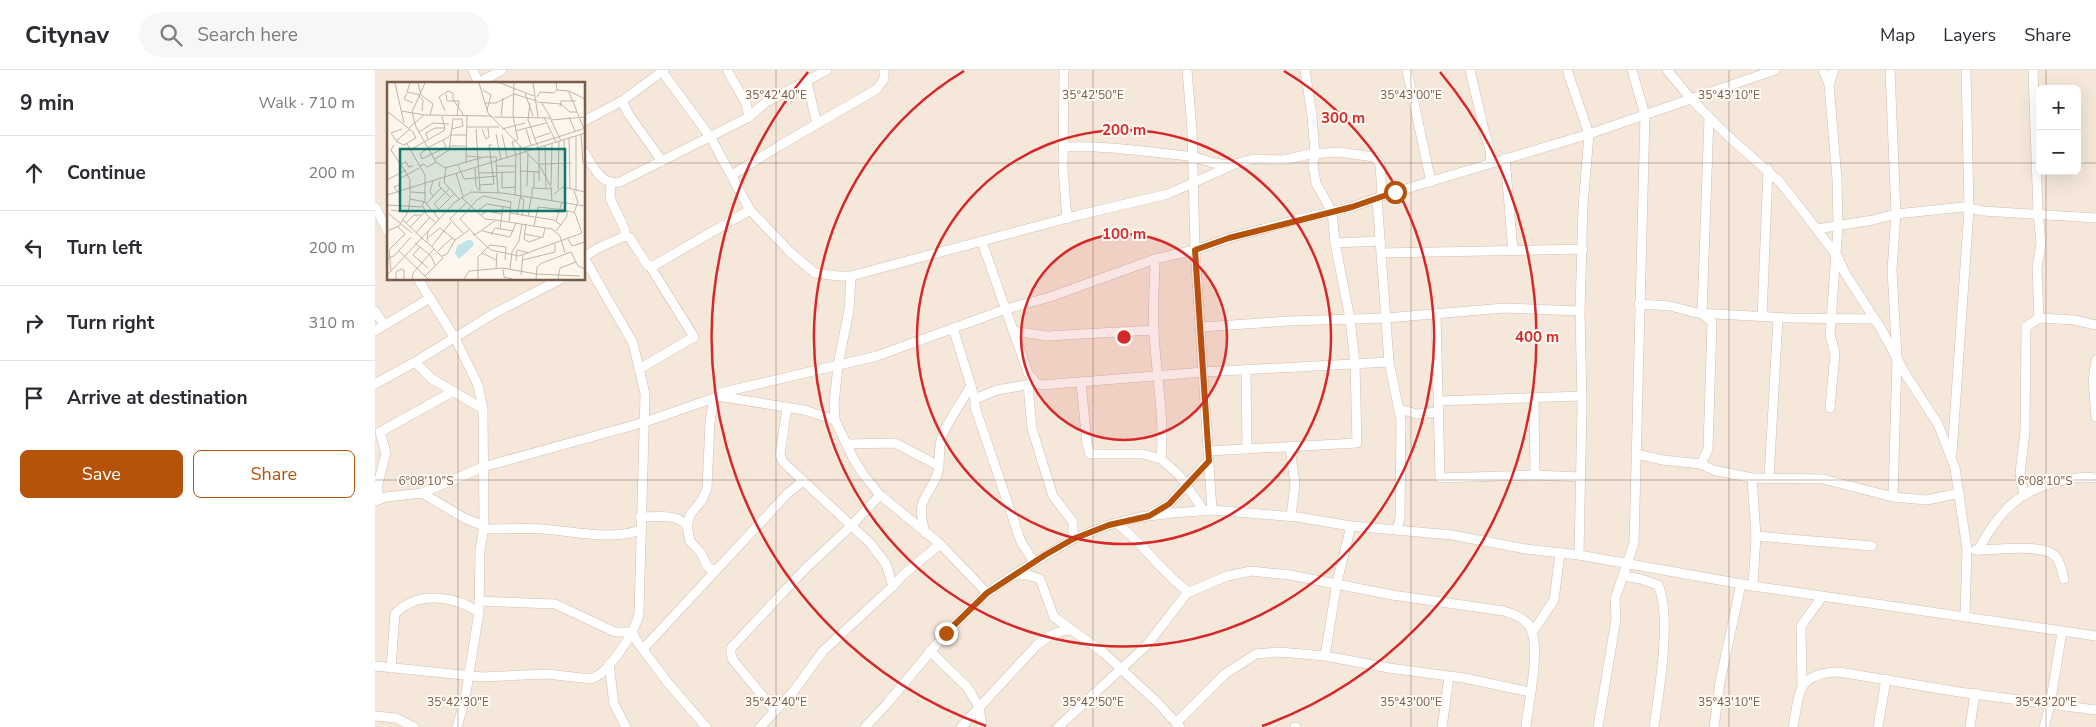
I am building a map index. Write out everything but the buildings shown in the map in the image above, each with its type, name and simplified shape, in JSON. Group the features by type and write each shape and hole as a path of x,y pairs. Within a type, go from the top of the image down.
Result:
{"street":[{"path":"473,70 478,82"},
{"path":"480,82 502,70"},
{"path":"585,120 622,101 662,70 711,138 750,210 791,253 815,273 828,276 851,276 1168,194 1235,164 1253,159 1284,160 1315,153 1339,152 1377,159 1380,164 1380,241 1389,362 1401,420 1400,518 1397,530"},
{"path":"727,70 746,103 749,118"},
{"path":"585,153 603,179 611,183 620,182 749,118 765,103 827,70"},
{"path":"732,175 877,89 884,79 884,70"},
{"path":"1064,70 1065,147 1063,169 1067,219"},
{"path":"1187,70 1190,95 1195,250 1204,372 1208,456 1208,511"},
{"path":"1149,516 1169,504 1208,456 1247,449 1357,443 1355,364 1350,319 1335,243 1332,212 1316,183 1313,166 1315,153 1305,70"},
{"path":"1407,70 1431,182"},
{"path":"1470,70 1490,148 1491,163"},
{"path":"1567,70 1589,134 1583,206 1580,311 1582,396 1579,555"},
{"path":"1598,727 1616,619 1615,600 1634,543 1645,115 1632,70"},
{"path":"1667,70 1691,99 1729,137 1768,169 1817,229 1837,256 1845,273 1938,424 1951,459 1959,494 1967,549 1965,616"},
{"path":"452,392 380,432 386,453 376,497 422,493 483,467 645,422 715,397 720,393 877,356 1006,309 1050,297 1155,259 1195,250 1229,238 1332,212 1589,134 1775,70"},
{"path":"1823,70 1829,84 1837,179 1838,226 1830,335 1835,353 1830,408"},
{"path":"1829,84 1834,70"},
{"path":"1890,70 1895,150 1896,214 1892,270 1897,359 1893,497"},
{"path":"1951,459 1969,209 1966,70"},
{"path":"2033,70 2038,213 2041,243 2037,268 2039,318"},
{"path":"807,82 817,124"},
{"path":"622,101 629,115 662,162"},
{"path":"1702,314 1709,116"},
{"path":"1065,147 1096,146 1192,157 1218,164 1235,164"},
{"path":"1505,158 1513,251"},
{"path":"1762,317 1768,169"},
{"path":"611,183 610,198 625,230 625,236"},
{"path":"1817,229 1896,214 1963,207 1983,211 2096,218"},
{"path":"375,208 387,227"},
{"path":"650,266 655,265 709,232 750,210"},
{"path":"375,666 497,677 547,674 591,679 602,674 633,632 639,614 640,517 645,394 639,369 633,343 585,260 598,248 625,236 630,238 650,266 694,337 639,369"},
{"path":"1335,243 1380,241"},
{"path":"982,242 1032,384 1032,428 1053,496 1073,522 1073,539"},
{"path":"1381,252 1583,249"},
{"path":"1155,259 1153,330 1163,439 1161,459"},
{"path":"851,276 849,310 839,365 835,420 863,474 880,495 939,544 987,593"},
{"path":"419,280 455,338 478,385 483,409 484,528 480,551 479,612 465,699 457,727"},
{"path":"375,384 493,314 559,280"},
{"path":"375,331 430,298"},
{"path":"1639,304 1670,306 1702,314 1778,318 1875,319"},
{"path":"1201,328 1289,321 1386,318 1504,308 1580,311"},
{"path":"375,311 384,325"},
{"path":"1436,314 1440,478 1535,475 1580,476"},
{"path":"1701,464 1708,449 1712,322 1702,314"},
{"path":"1769,478 1778,318"},
{"path":"2024,495 2020,473 2025,432 2026,327 2039,318 2074,320 2096,324"},
{"path":"953,328 975,399 975,407 1021,542 1034,562"},
{"path":"1013,331 1047,336 1153,330"},
{"path":"2096,360 2093,381 2096,417"},
{"path":"415,362 432,379 483,409"},
{"path":"975,399 997,390 1032,384 1042,385 1204,372 1389,362"},
{"path":"1246,370 1247,449"},
{"path":"1081,382 1087,445 1090,454 1143,454 1161,459 1208,511"},
{"path":"925,533 921,516 921,504 939,466 941,438 971,385"},
{"path":"1439,401 1582,396"},
{"path":"715,397 804,410 835,420"},
{"path":"687,526 690,515 702,500 707,488 710,422 715,397"},
{"path":"1534,398 1535,475"},
{"path":"787,407 781,459 802,482 870,543 886,564 893,586"},
{"path":"1399,409 1417,414 1439,412"},
{"path":"847,444 895,443 939,466"},
{"path":"1290,447 1295,484 1291,517"},
{"path":"1636,454 1663,460 1701,464 1713,470 1751,478 1823,479 1893,497 1927,500 1959,494"},
{"path":"1978,550 1989,530 2011,503 2031,490 2077,476 2096,478"},
{"path":"1751,478 1756,536 1753,586"},
{"path":"643,649 794,487 802,482"},
{"path":"422,493 484,528 541,529 603,534 628,533 640,530"},
{"path":"775,711 733,660 731,648 805,569 851,526 880,495"},
{"path":"865,727 946,633 987,593 1013,575 1073,539 1116,523 1149,516 1208,511 1291,517 1351,526 1452,535 1526,549 1579,555 1823,597 2096,636"},
{"path":"640,517 672,517 685,522 690,540 701,553 707,566 710,569 717,569"},
{"path":"1116,523 1132,534 1172,580 1189,592"},
{"path":"1325,656 1337,582 1351,526"},
{"path":"1756,536 1872,546"},
{"path":"760,727 793,692 823,651 903,575 939,544"},
{"path":"1967,549 2034,549 2051,552 2061,565 2064,579"},
{"path":"1532,632 1554,600 1560,553"},
{"path":"1058,727 1151,639 1189,592 1227,576 1251,571 1337,582 1392,595 1504,612 1521,619 1529,625 1532,632 1535,655 1526,727"},
{"path":"1013,575 1028,575 1040,579 1054,617 1104,653 1119,669 1158,703 1178,725 1225,674 1256,654 1279,652 1325,656 1472,680 1530,692"},
{"path":"1623,576 1641,579 1658,585 1664,603 1664,634 1654,727"},
{"path":"1714,727 1741,584"},
{"path":"1793,727 1803,685 1801,626 1823,597"},
{"path":"391,668 393,625 395,614 400,608 415,600 428,598 456,600 479,612"},
{"path":"479,601 555,604 615,632 633,632"},
{"path":"961,727 1036,646 1049,635 1071,630"},
{"path":"633,632 643,649 668,682 706,727"},
{"path":"2044,727 2050,705 2062,632"},
{"path":"931,651 968,688 979,707 982,727"},
{"path":"609,664 614,704 626,727"},
{"path":"1803,685 1810,678 1828,673 1886,679 2050,705 2096,710"},
{"path":"1442,727 1449,677"},
{"path":"1878,727 1886,679"},
{"path":"1970,727 1975,693"},
{"path":"375,716 397,718 414,727"}],"shaded area":[{"path":"375,70 2096,70 2096,727 375,727"}],"route":[{"path":"946,633 977,605 987,593 1045,555 1073,539 1109,525 1149,516 1169,504 1209,461 1195,250 1229,238 1352,207 1395,192"}]}
